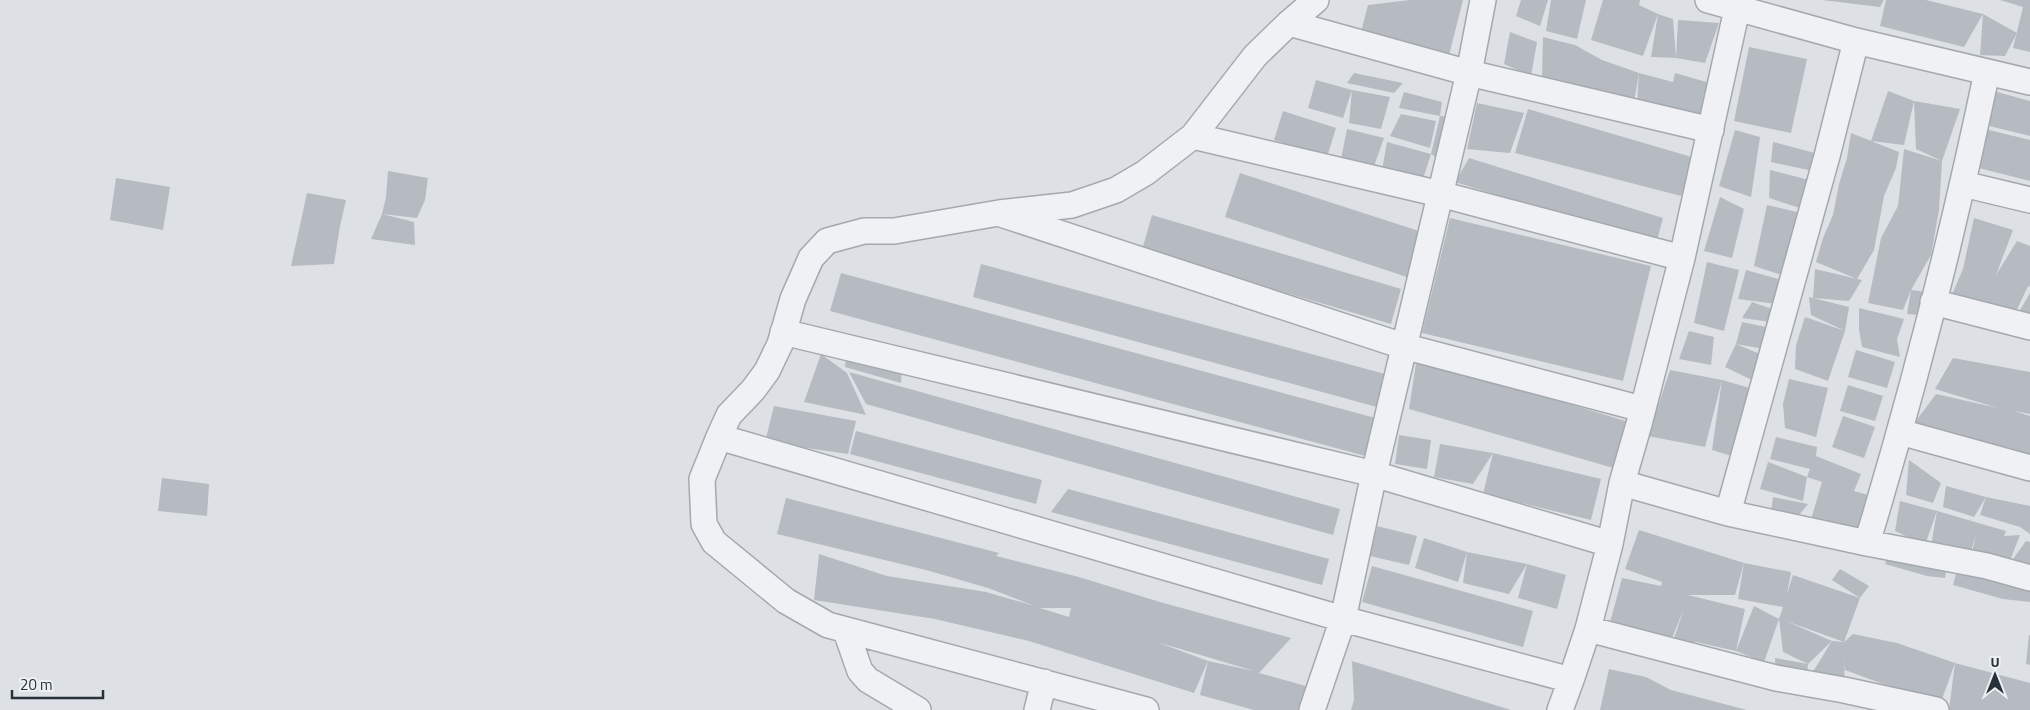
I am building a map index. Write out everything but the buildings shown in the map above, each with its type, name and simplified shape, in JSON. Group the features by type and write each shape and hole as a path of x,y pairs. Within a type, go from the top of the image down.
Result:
{"street":[{"path":"1146,710 828,626 786,601 714,542 704,524 702,479 729,415 753,390 767,371 780,344 793,299 811,258 827,241 864,231 894,231 999,213 1072,205 1116,190 1145,172 1193,136 1255,56 1288,23 1316,0"},
{"path":"1312,710 1344,619 1374,474 1469,73 1483,0"},
{"path":"1708,0 1738,4 1856,41 2030,82"},
{"path":"1560,710 1588,629 1610,544 1622,483 1682,258 1738,4"},
{"path":"1288,23 1469,73 1711,130"},
{"path":"1728,513 1827,156 1856,41"},
{"path":"1867,543 1900,432 1963,184 1986,72"},
{"path":"1193,136 1440,194 1682,258"},
{"path":"1963,184 2030,200"},
{"path":"999,213 1403,346 1642,409"},
{"path":"1933,302 2030,328"},
{"path":"782,332 1374,474 1610,544"},
{"path":"1900,432 2030,468"},
{"path":"719,437 1344,619 1571,680"},
{"path":"1622,483 1728,513 1867,543 1987,566 2030,578"},
{"path":"1588,629 1776,678 1844,690 1936,710"},
{"path":"846,630 860,671 868,680 918,710"},
{"path":"1037,710 1044,682"}]}
